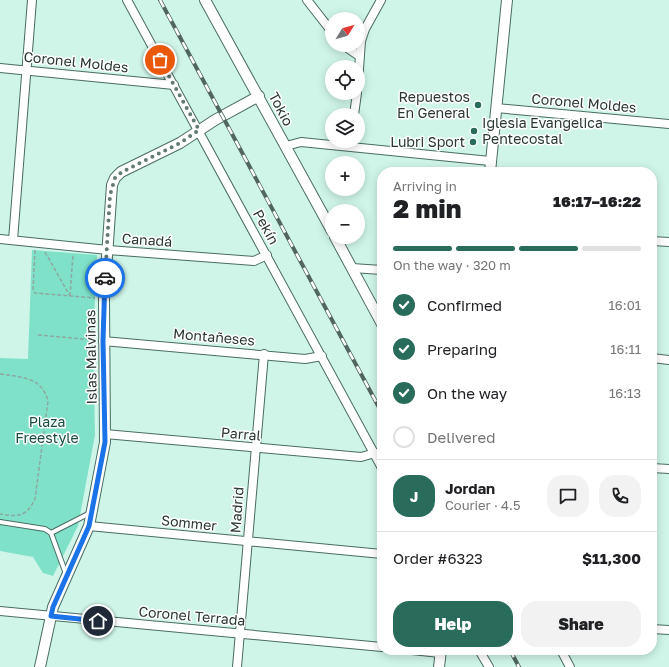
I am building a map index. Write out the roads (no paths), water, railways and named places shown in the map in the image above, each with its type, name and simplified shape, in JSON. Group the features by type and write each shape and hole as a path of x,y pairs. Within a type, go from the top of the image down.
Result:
{"street":[{"path":"13,240 32,0"},
{"name":"Pekín","path":"127,0 377,459"},
{"name":"Tokio","path":"205,0 325,218"},
{"path":"307,0 325,23"},
{"path":"359,60 361,41 365,29 381,0"},
{"path":"490,167 507,0"},
{"path":"354,52 359,56"},
{"name":"Coronel Moldes","path":"0,68 174,84"},
{"name":"Islas Malvinas","path":"40,667 53,607 89,526 93,512 105,434 103,341 104,299 110,195 115,178 122,172 180,143 199,130 259,96"},
{"name":"Coronel Moldes","path":"496,108 669,124"},
{"path":"286,146 301,142 325,143"},
{"path":"365,146 490,161"},
{"name":"Canadá","path":"0,239 108,250 254,261 267,255"},
{"path":"657,241 669,242"},
{"path":"339,244 377,315"},
{"path":"352,268 377,270"},
{"name":"Montañeses","path":"103,341 264,354 305,359 322,356"},
{"name":"Madrid","path":"236,667 264,354"},
{"path":"657,359 669,360"},
{"name":"Parral","path":"105,434 362,457 374,454"},
{"path":"657,468 669,469"},
{"name":"Sommer","path":"89,526 377,554"},
{"name":"Coronel Terrada","path":"0,611 377,647"},
{"path":"657,629 669,630"},
{"path":"439,667 440,655"},
{"path":"483,655 489,667"},
{"path":"564,655 570,667"}],"lane":[{"path":"51,533 93,512"},
{"path":"0,522 45,529 51,533 67,576"}],"railway":[{"path":"160,0 377,404"},
{"path":"513,655 519,667"}],"place":[{"name":"Repuestos En General","path":"478,105"},
{"name":"Iglesia Evangelica Pentecostal","path":"474,131"},
{"name":"Lubri Sport","path":"473,142"}],"park label":[{"name":"Plaza Freestyle","path":"47,430"}]}
